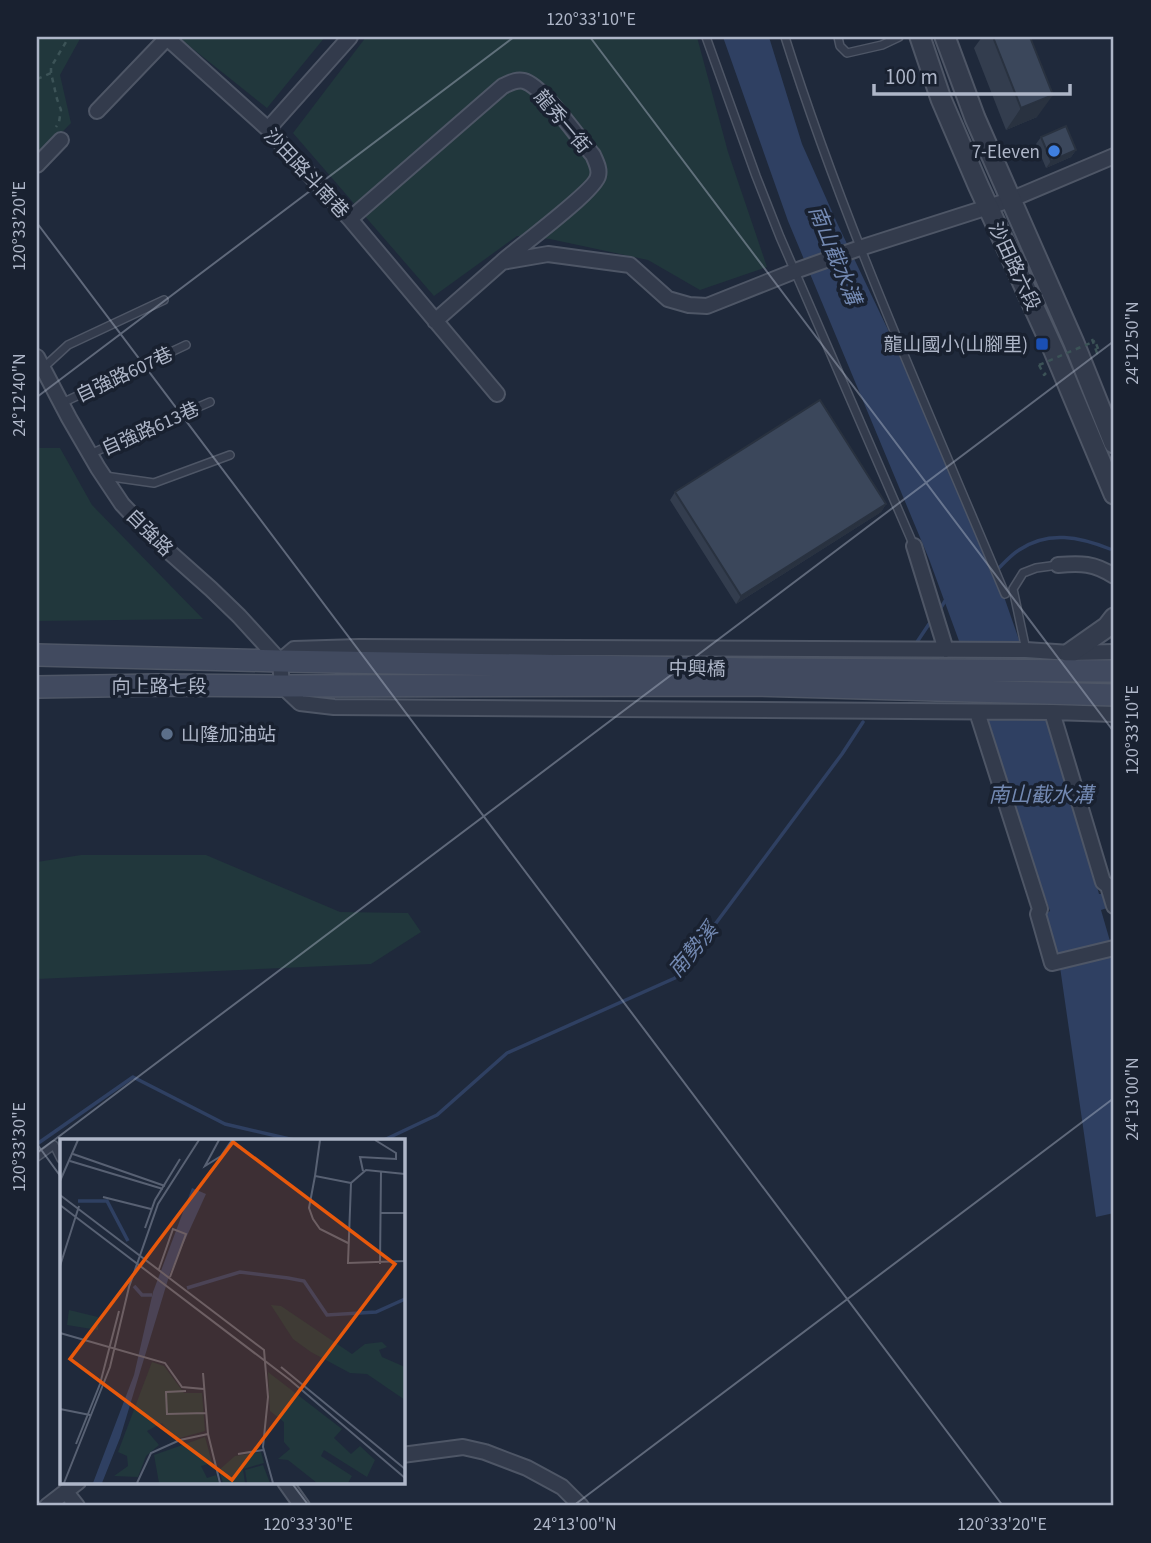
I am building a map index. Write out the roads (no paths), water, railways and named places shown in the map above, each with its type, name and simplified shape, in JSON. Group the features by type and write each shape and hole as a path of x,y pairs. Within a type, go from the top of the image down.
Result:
{"main road":[{"name":"向上路七段","path":"37,655 280,661"},
{"name":"中興橋","path":"280,661 754,669 1114,671"},
{"name":"中興橋","path":"282,687 754,685 1114,695"},
{"name":"向上路七段","path":"37,687 282,687"}],"street":[{"path":"97,111 167,37"},
{"name":"沙田路斗南巷","path":"167,37 268,129 350,219 497,394"},
{"path":"268,129 350,37"},
{"name":"沙田路六段","path":"920,37 941,99 1054,351 1114,494"},
{"name":"沙田路六段","path":"945,37 975,118 1074,343 1114,443"},
{"name":"龍秀一街","path":"350,219 503,86 521,80 538,89 577,136 597,164 598,176 585,194 502,262"},
{"path":"37,165 55,138"},
{"path":"435,321 502,262 548,254 630,265 668,299 707,306 860,248 1010,200 1114,156"},
{"name":"自強路","path":"40,363 90,454 122,504 157,541 211,589 280,661"},
{"path":"914,546 946,649"},
{"path":"1058,565 1090,565 1100,567 1114,576"},
{"path":"1070,653 1107,627 1114,618"},
{"path":"1114,652 359,647 294,649 280,661 282,687 300,703 334,707 1114,714"},
{"path":"977,712 1040,909 1038,914 1052,963 1114,948"},
{"path":"1052,712 1103,882 1108,886 1114,906"},
{"path":"404,1455 463,1447 485,1452 527,1468 562,1487 582,1506"},
{"path":"47,1506 76,1484"},
{"path":"286,1484 302,1506"},
{"path":"66,1492 77,1506"}],"lane":[{"path":"706,37 756,176 801,288 914,546"},
{"path":"785,37 860,248 1005,594"},
{"path":"838,37 840,46 847,53 882,45 899,37"},
{"path":"40,363 68,345 164,300"},
{"name":"自強路607巷","path":"61,404 186,345"},
{"name":"自強路613巷","path":"90,454 209,402"},
{"path":"104,476 154,482 230,455"},
{"path":"1026,650 1013,589 1023,573 1058,565"},
{"path":"37,1157 54,1145 60,1157"}],"water":[{"name":"南山截水溝","path":"723,37 769,37 802,144 911,378 1001,588 1050,729 1099,894 1104,894 1107,908 1101,910 1114,955 1114,1213 1096,1217 1060,967 1044,915 1050,911 1019,823 992,731 929,559 788,221"}],"waterway":[{"name":"南勢溪","path":"998,569 1019,550 1041,540 1076,539 1110,549"},
{"name":"南勢溪","path":"938,612 947,598"},
{"name":"南勢溪","path":"917,642 931,621"},
{"name":"南勢溪","path":"386,1139 437,1115 507,1053 675,978 863,722"},
{"name":"南勢溪","path":"37,1144 133,1077 225,1124 290,1139"}],"place":[{"name":"7-Eleven","path":"1054,151"},
{"name":"龍山國小(山腳里)","path":"1042,344"},
{"name":"山隆加油站","path":"167,734"}]}
